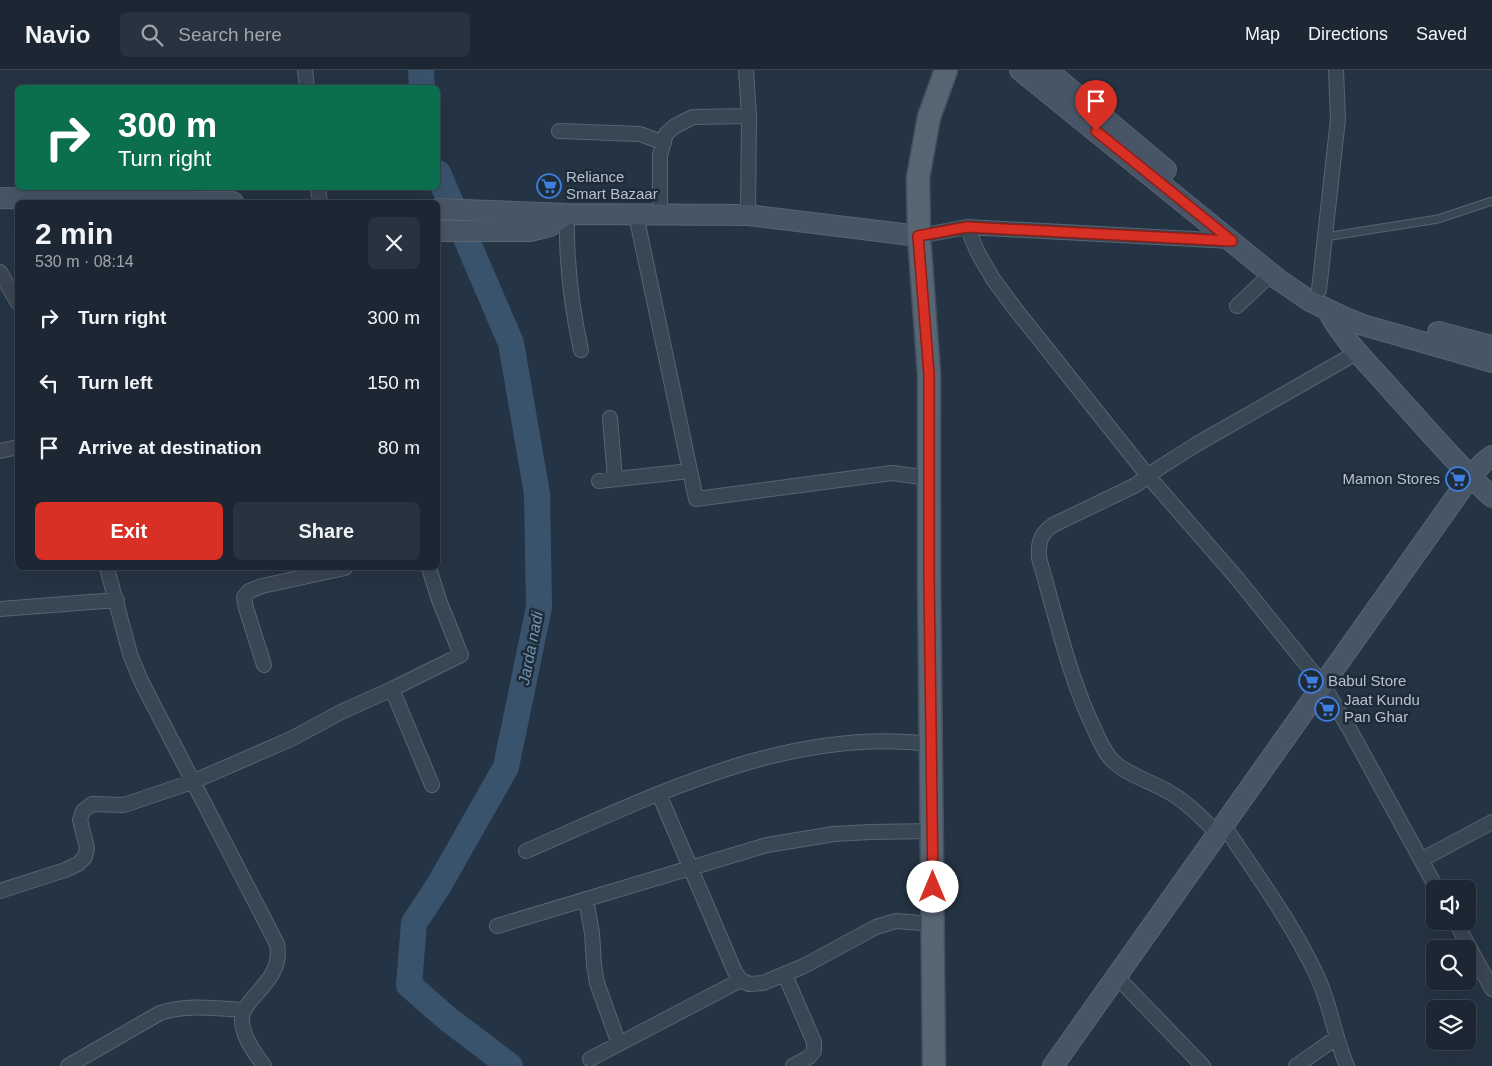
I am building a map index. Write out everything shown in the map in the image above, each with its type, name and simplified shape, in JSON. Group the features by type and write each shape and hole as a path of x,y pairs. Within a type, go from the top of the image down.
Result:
{"main road":[{"path":"934,1066 929,374 918,236 918,178 929,117 946,70"},
{"path":"1020,70 1296,293 1328,310 1363,325 1492,362"},
{"path":"1047,70 1273,261 1319,290 1363,312 1378,317 1492,346"},
{"path":"0,198 98,200"},
{"path":"440,209 567,214 748,216 918,236"},
{"path":"440,231 519,232 543,229 567,214"},
{"path":"1328,310 1339,330 1358,352 1470,477 1492,497"},
{"path":"1053,1066 1470,477 1492,456"}],"street":[{"path":"305,70 307,85"},
{"path":"746,70 749,116 748,216"},
{"path":"1319,290 1338,119 1336,70"},
{"path":"660,215 660,155 666,134 675,126 693,117 749,116"},
{"path":"559,131 640,134 664,143"},
{"path":"567,214 566,241 570,295 581,350"},
{"path":"636,215 696,500 892,473 929,478"},
{"path":"967,227 978,253 994,279 1148,476 1236,577 1324,685 1432,880"},
{"path":"918,236 967,227 1232,241"},
{"path":"0,272 15,298"},
{"path":"1236,306 1272,274"},
{"path":"1347,1066 1336,1038 1329,1008 1318,976 1290,927 1220,828 1200,816 1170,792 1126,771 1108,756 1080,696 1039,558 1038,546 1044,531 1053,525 1136,485 1197,444 1358,352"},
{"path":"610,418 616,479"},
{"path":"0,451 15,448"},
{"path":"599,481 690,471"},
{"path":"108,570 130,654 141,681 277,944 278,962 261,991 243,1010 244,1032 264,1066"},
{"path":"264,665 244,597 249,591 262,586 336,570"},
{"path":"0,890 65,870 78,864 85,857 87,848 80,820 84,811 92,804 124,806 192,782 291,739 340,712 392,689 460,655 430,570"},
{"path":"0,609 117,600"},
{"path":"392,689 432,785"},
{"path":"526,851 659,794 733,766 791,751 843,744 909,741 932,744"},
{"path":"659,794 735,972 741,980 749,984 763,983 785,976 876,927 896,921 933,924"},
{"path":"1421,860 1492,822"},
{"path":"497,926 744,851 803,839 870,832 933,831"},
{"path":"586,899 592,933 597,983 619,1044"},
{"path":"1460,930 1492,989"},
{"path":"785,976 814,1042 814,1051 809,1057 793,1066"},
{"path":"1116,976 1202,1066"},
{"path":"590,1058 741,980"},
{"path":"68,1066 160,1013 173,1009 196,1008 243,1010"},
{"path":"1296,1066 1336,1038"}],"lane":[{"path":"1325,236 1438,219 1492,201"}],"waterway":[{"name":"Jarda nadi","path":"421,70 422,85"},
{"name":"Jarda nadi","path":"440,178 511,343 537,494 539,607 506,767 439,885 414,923 409,985 448,1019 510,1066"}],"place":[{"name":"Reliance Smart Bazaar","path":"549,186"},
{"name":"Mamon Stores","path":"1458,479"},
{"name":"Babul Store","path":"1311,681"},
{"name":"Jaat Kundu Pan Ghar","path":"1327,709"}],"route":[{"path":"933,887 929,575 929,374 918,236 967,227 1232,241 1096,131"}]}
